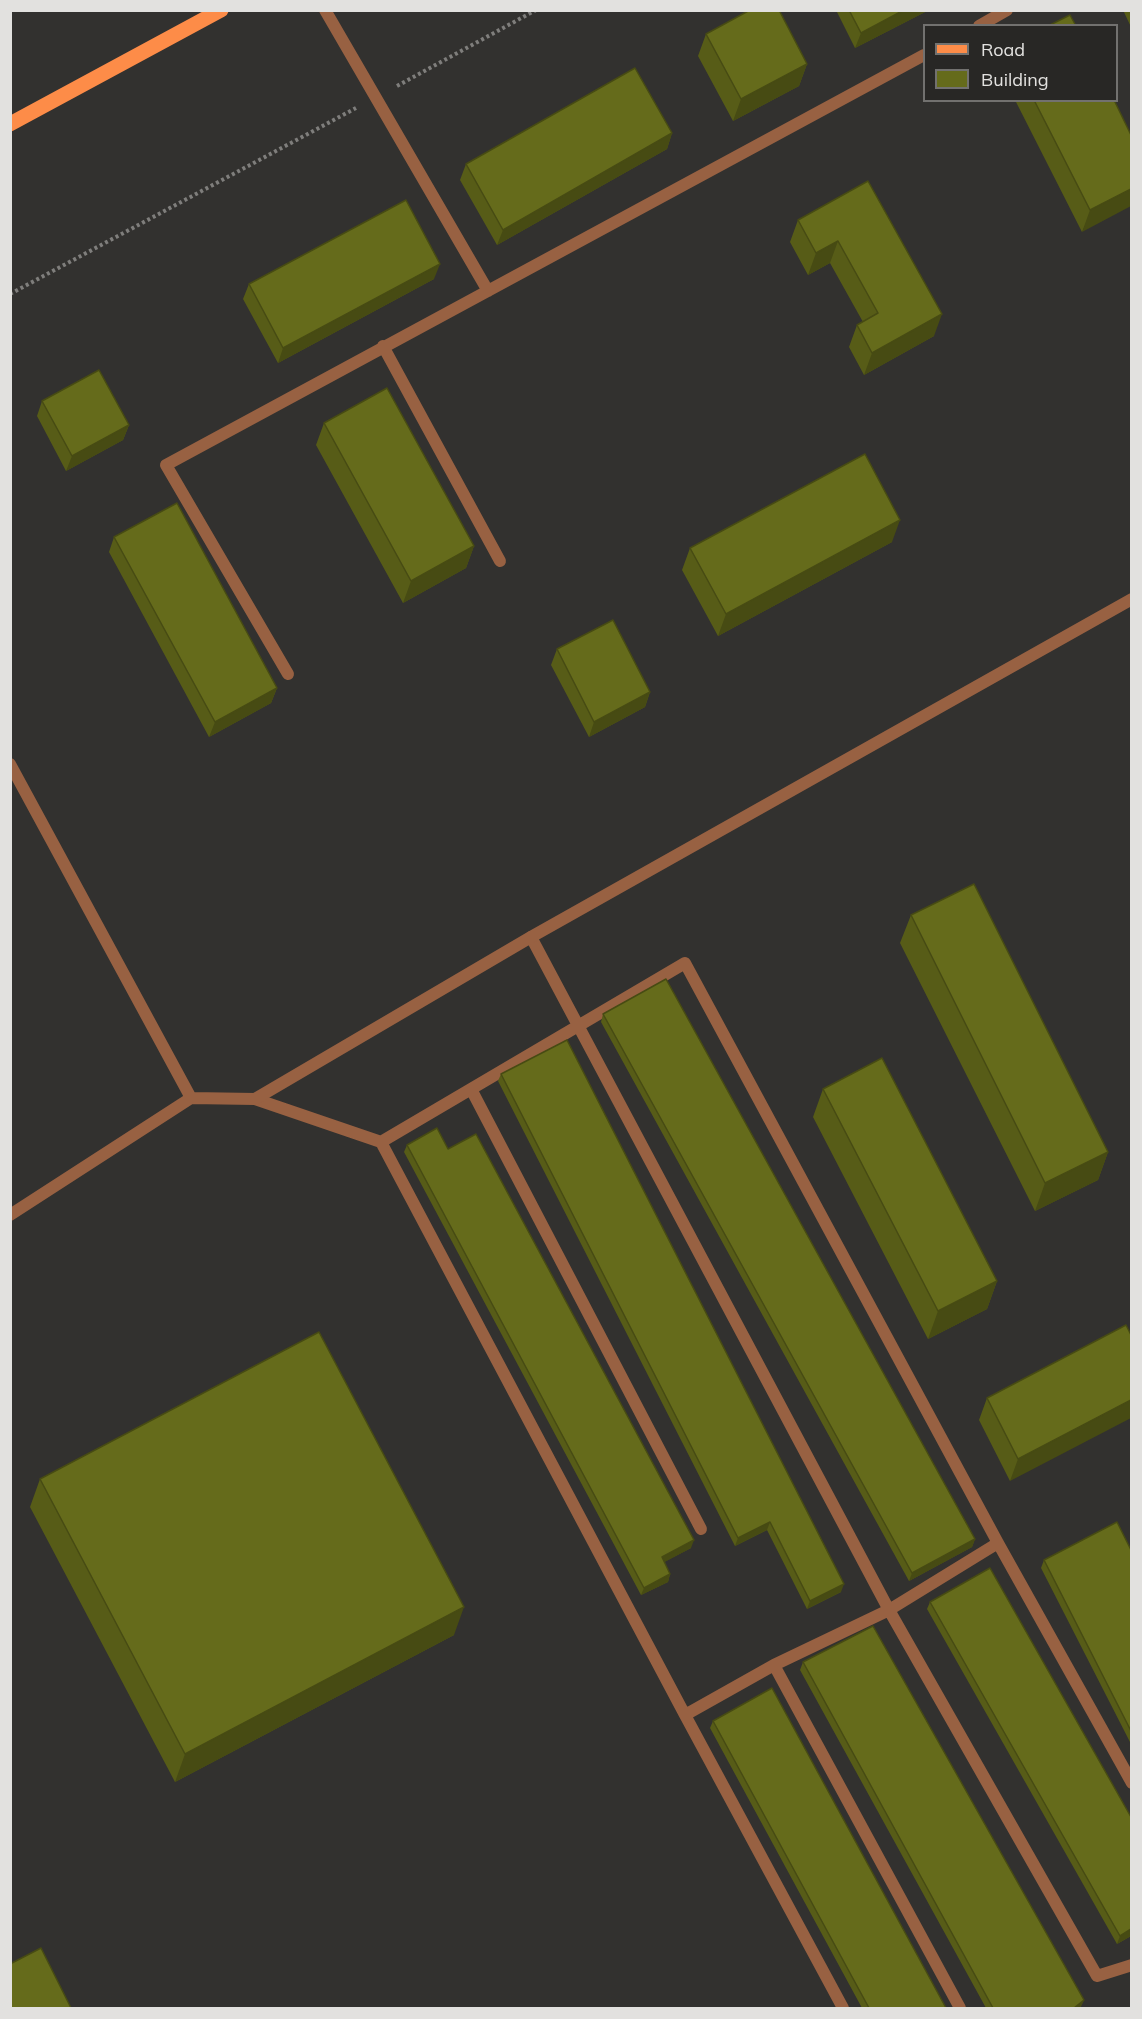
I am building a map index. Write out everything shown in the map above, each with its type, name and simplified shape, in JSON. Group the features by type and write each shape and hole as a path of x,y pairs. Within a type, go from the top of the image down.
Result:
{"main road":[{"path":"10,124 221,10"}],"street":[{"path":"325,10 488,291"},
{"path":"983,24 1007,10"},
{"path":"288,674 166,465 923,56"},
{"path":"383,346 500,561"},
{"path":"255,1100 531,937 1131,599"},
{"path":"10,764 191,1098"},
{"path":"531,937 889,1610 1097,1976 1131,1965"},
{"path":"381,1142 685,963 998,1543 1131,1784"},
{"path":"471,1089 701,1529"},
{"path":"10,1215 191,1098 255,1100 381,1142 843,2008"},
{"path":"686,1715 774,1665 889,1610 998,1543"},
{"path":"774,1665 960,2008"}],"path":[{"path":"10,294 536,10"}],"building":[{"path":"750,10 779,10 807,64 741,99 706,34"},
{"path":"849,10 904,10 861,33"},
{"path":"1070,15 1075,24 1052,24"},
{"path":"635,68 672,133 503,230 466,164"},
{"path":"1035,102 1115,102 1131,135 1131,189 1090,210"},
{"path":"868,181 942,314 872,353 857,325 878,313 838,241 816,253 798,220"},
{"path":"406,200 440,264 283,348 249,284"},
{"path":"99,370 129,425 72,456 42,401"},
{"path":"387,388 474,546 411,581 324,423"},
{"path":"865,454 900,520 726,614 690,548"},
{"path":"177,503 277,688 215,722 114,537"},
{"path":"613,620 650,692 594,722 557,649"},
{"path":"974,884 1108,1152 1045,1183 911,915"},
{"path":"666,979 975,1539 912,1573 603,1014"},
{"path":"567,1040 844,1584 810,1601 770,1522 738,1538 501,1074"},
{"path":"882,1058 997,1281 938,1311 823,1089"},
{"path":"437,1128 448,1149 476,1134 694,1540 662,1557 670,1574 644,1588 407,1145"},
{"path":"1126,1325 1131,1335 1131,1400 1018,1459 987,1398"},
{"path":"319,1332 464,1607 185,1754 40,1479"},
{"path":"1117,1522 1131,1550 1131,1731 1044,1560"},
{"path":"990,1568 1131,1817 1131,1929 1120,1936 930,1602"},
{"path":"873,1626 1084,2000 1074,2008 993,2008 803,1662"},
{"path":"772,1688 946,2008 869,2008 713,1721"},
{"path":"41,1948 71,2008 10,2008 10,1964"}]}
